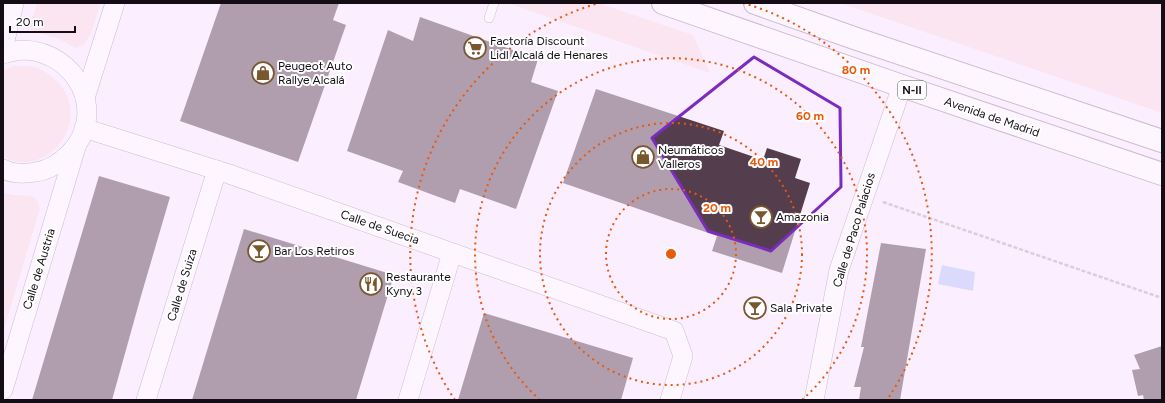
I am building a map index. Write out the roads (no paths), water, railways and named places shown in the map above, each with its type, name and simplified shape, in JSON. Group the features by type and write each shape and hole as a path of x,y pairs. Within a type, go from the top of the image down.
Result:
{"main road":[{"name":"Avenida de Madrid","path":"663,3 1162,174"},
{"path":"755,3 869,43 1162,141"}],"street":[{"path":"3,49 14,3"},
{"path":"85,98 115,3"},
{"path":"3,54 23,50 44,53 62,63 77,78 85,98"},
{"name":"Calle de Paco Palacios","path":"814,400 839,270 902,86"},
{"name":"Calle de Austria","path":"3,390 76,147 84,128 87,113 85,98"},
{"name":"Calle de Suecia","path":"84,128 217,170 674,331 683,356 670,400"},
{"path":"3,169 26,174 45,170 62,161 76,147"},
{"name":"Calle de Suiza","path":"146,400 217,170"},
{"path":"408,400 452,253"}],"lane":[{"path":"489,18 494,3"}],"water":[{"path":"942,265 975,272 973,291 938,284"}],"place":[{"name":"Factoría Discount Lidl Alcalá de Henares","path":"475,48"},
{"name":"Peugeot Auto Rallye Alcalá","path":"263,73"},
{"name":"Neumáticos Valleros","path":"643,157"},
{"name":"Amazonia","path":"761,217"},
{"name":"Bar Los Retiros","path":"259,251"},
{"name":"Restaurante Kyny 3","path":"371,284"},
{"name":"Sala Private","path":"755,308"}]}
